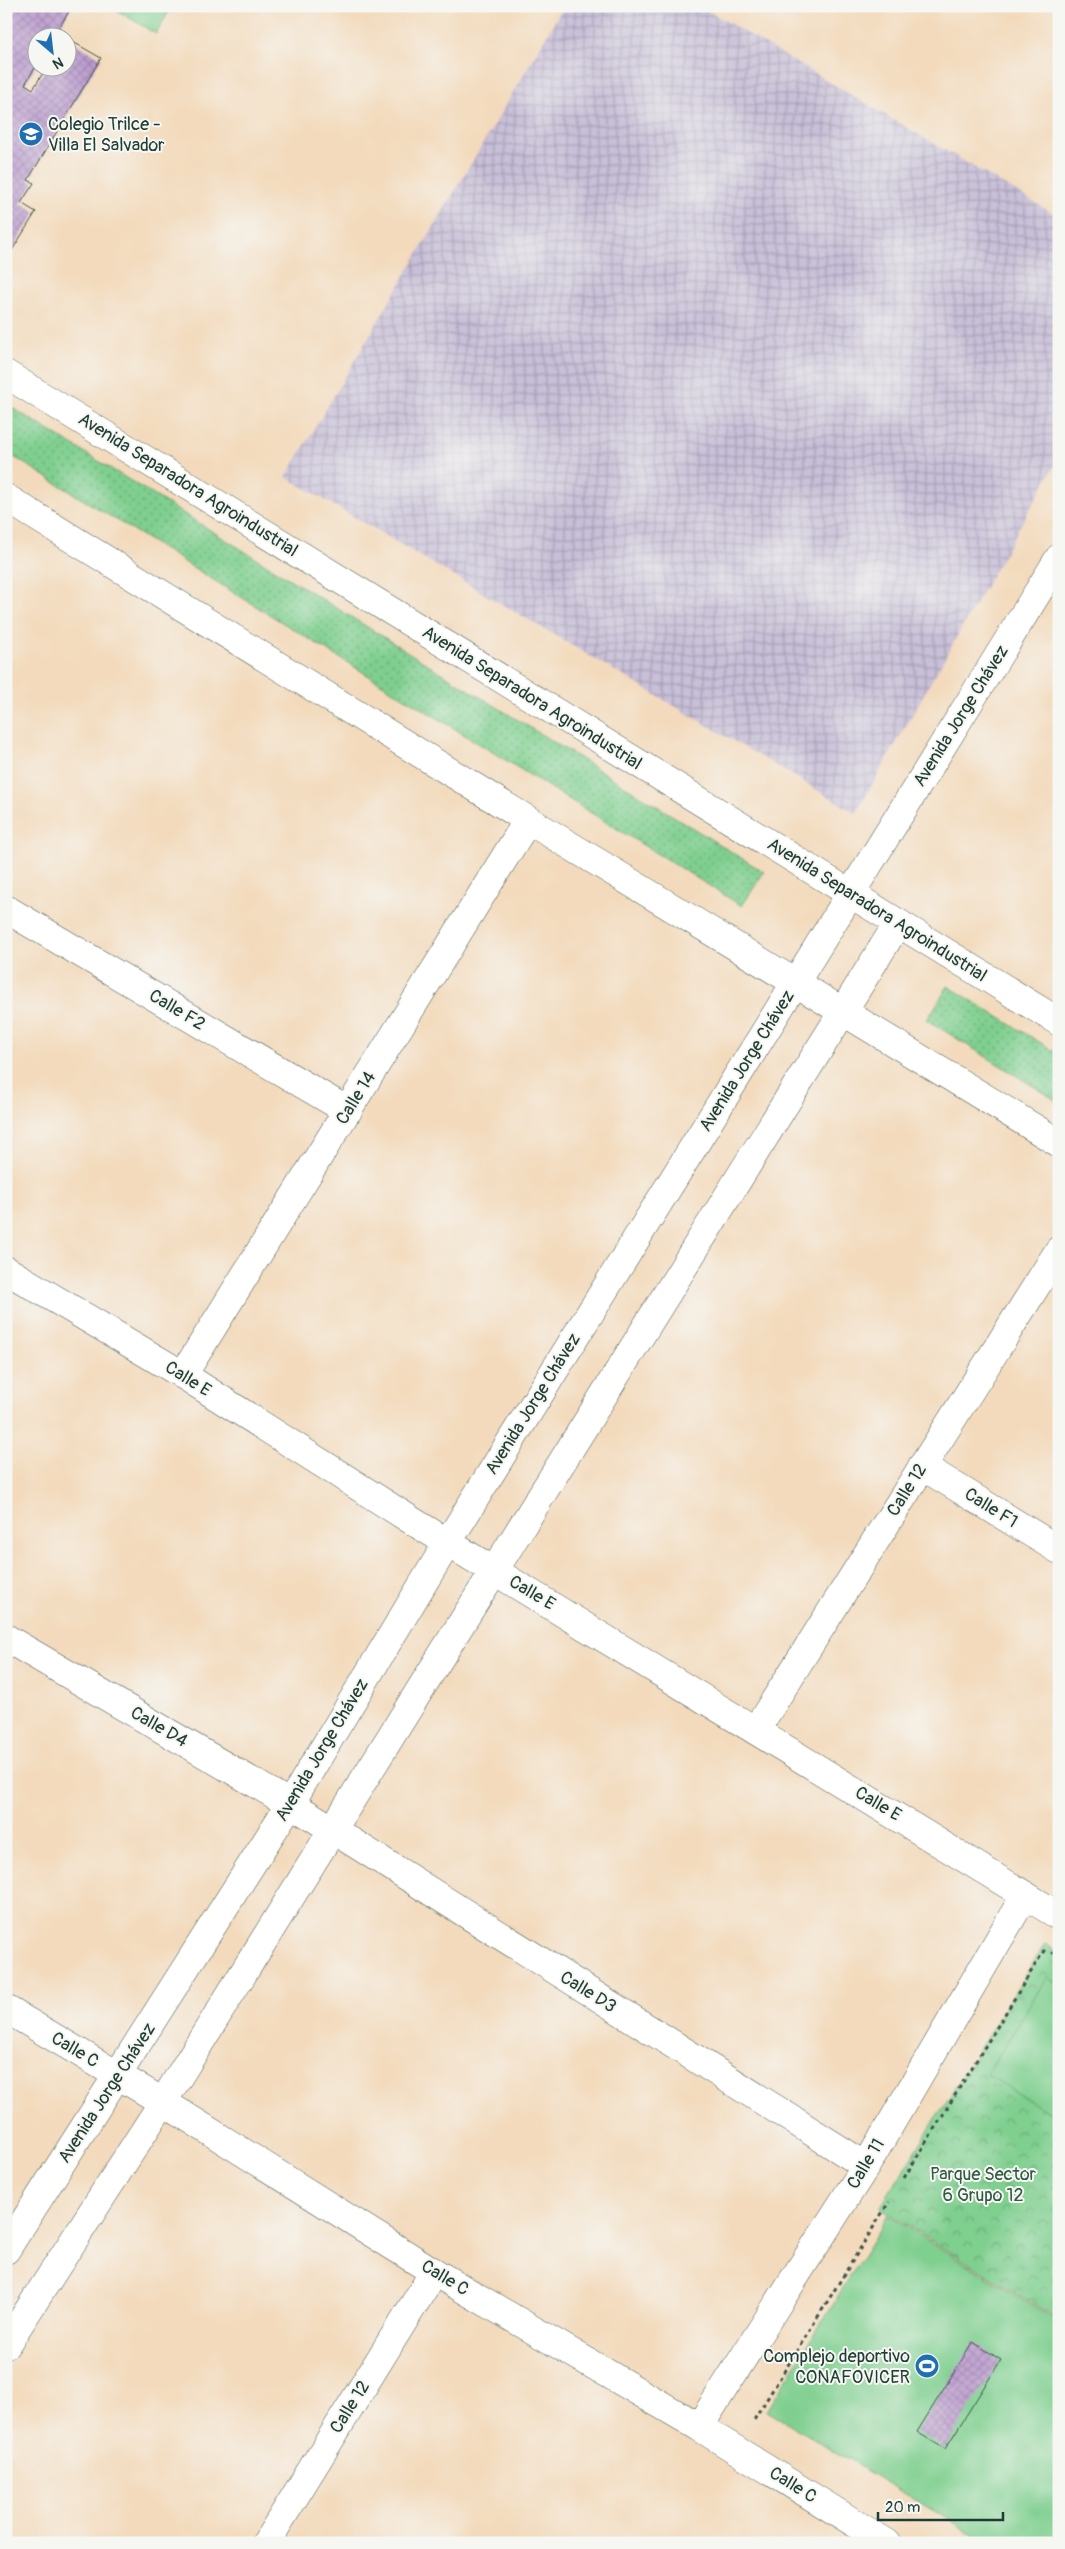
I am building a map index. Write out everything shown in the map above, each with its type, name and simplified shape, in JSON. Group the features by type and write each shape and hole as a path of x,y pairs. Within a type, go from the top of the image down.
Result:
{"street":[{"name":"Avenida Separadora Agroindustrial","path":"6,374 1059,1022"},
{"path":"6,498 528,820 1059,1143"},
{"name":"Avenida Jorge Chávez","path":"6,2345 163,2102 311,1817 448,1542 1059,558"},
{"name":"Calle 14","path":"183,1375 528,820"},
{"name":"Calle F2","path":"6,909 348,1111"},
{"name":"Avenida Jorge Chávez","path":"6,2250 118,2076 493,1569 898,923"},
{"name":"Calle 12","path":"756,1730 1059,1250"},
{"name":"Calle E","path":"6,1270 183,1375 448,1542 1059,1916"},
{"name":"Calle F1","path":"922,1466 1059,1550"},
{"name":"Calle D4","path":"6,1638 311,1817"},
{"name":"Calle D3","path":"311,1817 866,2166"},
{"name":"Calle 11","path":"699,2427 866,2166 1025,1895"},
{"name":"Calle C","path":"6,2009 163,2102 434,2272 699,2427 887,2543"},
{"name":"Calle 12","path":"274,2540 434,2272"}],"path":[{"path":"900,2185 1046,1948 1059,1956"},
{"path":"753,2421 894,2193"},
{"path":"916,2532 933,2543"}],"shaded area":[{"path":"564,6 700,6 1059,217 1059,458 856,813 286,477"}],"green space":[{"path":"110,6 172,6 156,34"},
{"path":"6,404 764,872 742,906 6,452"},
{"path":"948,986 1059,1054 1059,1102 927,1020"},
{"name":"Parque Sector 6 Grupo 12","path":"1045,1944 1059,1953 1059,2320 880,2208"},
{"path":"1047,1977 1059,1985 1059,2119 987,2074"},
{"name":"Complejo deportivo CONAFOVICER","path":"888,2215 1059,2322 1059,2543 987,2543 767,2411"}],"building":[{"name":"Colegio Trilce - Villa El Salvador","path":"6,6 72,6 59,28 28,28 29,78 25,84 33,89 40,78 78,78 78,45 101,58 28,180 34,183 21,203 36,212 11,252 6,249"},
{"path":"973,2342 1001,2360 945,2449 917,2432"}],"place":[{"name":"Colegio Trilce - Villa El Salvador","path":"31,134"},
{"name":"Complejo deportivo CONAFOVICER","path":"927,2366"}]}
